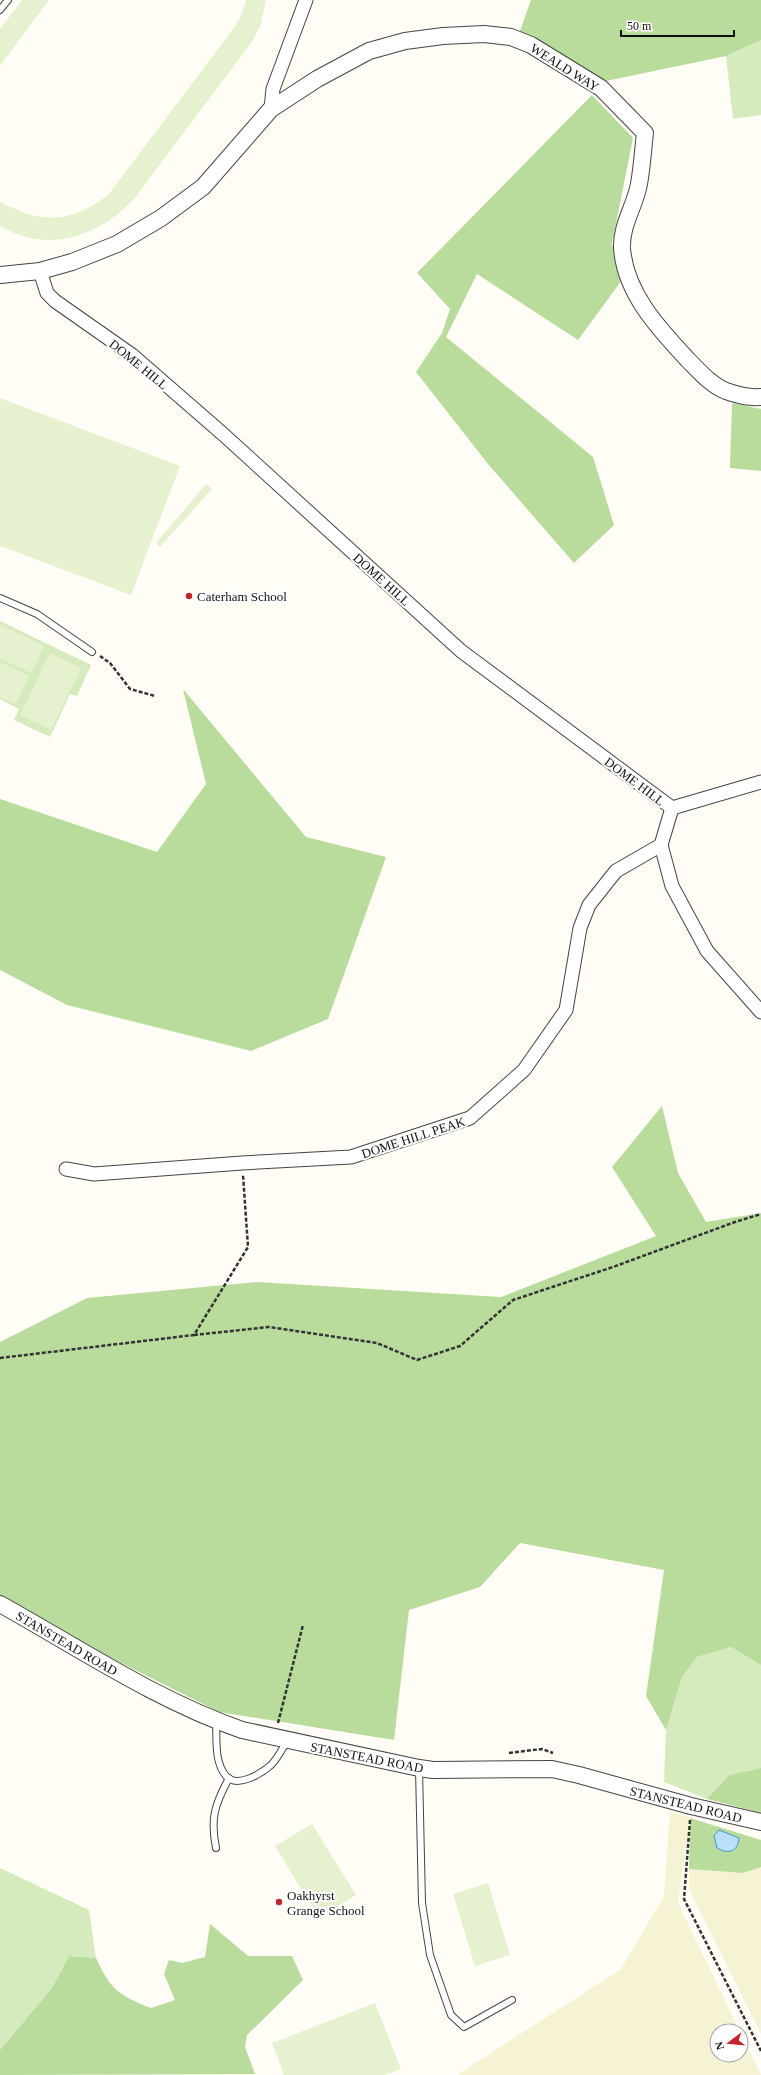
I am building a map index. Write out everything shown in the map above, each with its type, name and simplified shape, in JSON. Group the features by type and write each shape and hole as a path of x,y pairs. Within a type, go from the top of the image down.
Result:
{"street":[{"path":"0,275 40,271 72,262 117,244 161,218 203,187 271,109 273,89 306,0"},
{"name":"WEALD WAY","path":"271,109 317,79 369,51 405,41 443,36 484,34 511,37 531,45 601,88 645,133 639,185 622,233 622,249 628,273 636,294 649,314 663,334 704,377 725,390 750,398 761,397"},
{"name":"DOME HILL","path":"40,271 47,293 55,301 132,355 230,440 461,651 672,808 761,782"},
{"path":"672,808 661,845 672,886 707,951 761,1012"},
{"name":"DOME HILL PEAK","path":"66,1168 94,1174 242,1163 351,1158 470,1118 524,1070 566,1010 580,928 589,905 616,871 661,845"},
{"name":"STANSTEAD ROAD","path":"0,1604 134,1680 216,1721 242,1730 282,1731 419,1768 433,1770 552,1770 579,1775 691,1806 761,1822"}],"lane":[{"path":"0,10 8,0"},
{"path":"0,598 37,614 92,652"},
{"path":"216,1721 218,1759 225,1775 229,1778 245,1780 260,1772 277,1758 282,1731"},
{"path":"419,1768 422,1903 430,1955 451,2015 464,2027 512,2000"},
{"path":"216,1848 212,1828 214,1815 221,1792 229,1778"}],"path":[{"path":"92,652 110,663 130,689 155,696"},
{"path":"194,1335 248,1247 242,1163"},
{"path":"0,1358 269,1327 377,1343 417,1360 460,1346 513,1300 613,1267 735,1222 761,1214"},
{"path":"271,1722 282,1731 303,1624"},
{"path":"508,1753 542,1749 556,1754"},
{"path":"691,1806 684,1899 761,2051"}],"shaded area":[{"path":"670,1812 690,1818 678,1903 736,2023 709,2023 709,2063 749,2063 749,2050 761,2075 457,2075 621,1969 664,1896"},
{"path":"761,1867 761,2034 689,1889 689,1869 743,1873"}],"green space":[{"path":"22,0 49,0 0,66 0,29"},
{"path":"246,0 266,0 261,24 252,42 134,199 120,212 105,223 88,232 72,237 54,240 36,239 18,234 0,226 0,201 29,214 55,218 68,216 81,211 108,195 233,29 241,16"},
{"path":"531,0 761,0 761,40 726,56 606,81 575,65 520,31"},
{"path":"761,40 761,115 733,119 726,56"},
{"path":"592,95 633,138 612,244 622,280 578,340 477,274 446,337 593,457 614,525 574,563 488,464 416,372 442,333 450,309 417,273"},
{"path":"0,398 180,466 131,595 0,546"},
{"path":"732,403 761,409 761,471 730,468"},
{"path":"206,484 212,489 160,547 156,543"},
{"path":"0,621 91,665 77,696 70,694 50,737 14,720 19,709 0,699"},
{"path":"0,624 44,646 31,673 0,658"},
{"path":"50,653 81,668 51,730 20,715"},
{"path":"0,662 29,676 16,704 0,697"},
{"path":"183,689 306,837 386,857 328,1019 251,1051 67,1005 0,970 0,799 157,852 206,784"},
{"path":"662,1106 678,1173 706,1222 761,1213 761,1665 731,1647 697,1657 682,1677 666,1730 646,1696 664,1570 520,1543 480,1587 409,1610 394,1740 219,1712 67,1636 0,1598 0,1342 87,1298 257,1282 501,1297 656,1236 612,1167"},
{"path":"731,1647 761,1665 761,1768 729,1775 707,1799 664,1782 666,1730 682,1677 697,1657"},
{"path":"761,1768 761,1813 707,1799 729,1775"},
{"path":"690,1818 761,1840 761,1867 743,1873 689,1869"},
{"path":"312,1824 356,1895 319,1918 275,1846"},
{"path":"0,1868 89,1910 96,1958 69,1956 52,1988 0,2050"},
{"path":"488,1883 510,1955 475,1966 453,1894"},
{"path":"210,1924 248,1956 292,1956 303,1980 247,2035 245,2047 255,2074 0,2075 0,2050 52,1988 69,1956 96,1958 106,1977 117,1990 123,1995 151,2008 175,2000 164,1974 169,1960 182,1963 205,1957"},
{"path":"375,2003 401,2069 385,2075 284,2075 272,2043"}],"water":[{"path":"719,1830 739,1838 735,1849 725,1851 717,1848 714,1836"}],"place":[{"name":"Caterham School","path":"189,596"},
{"name":"Oakhyrst Grange School","path":"279,1902"}]}
